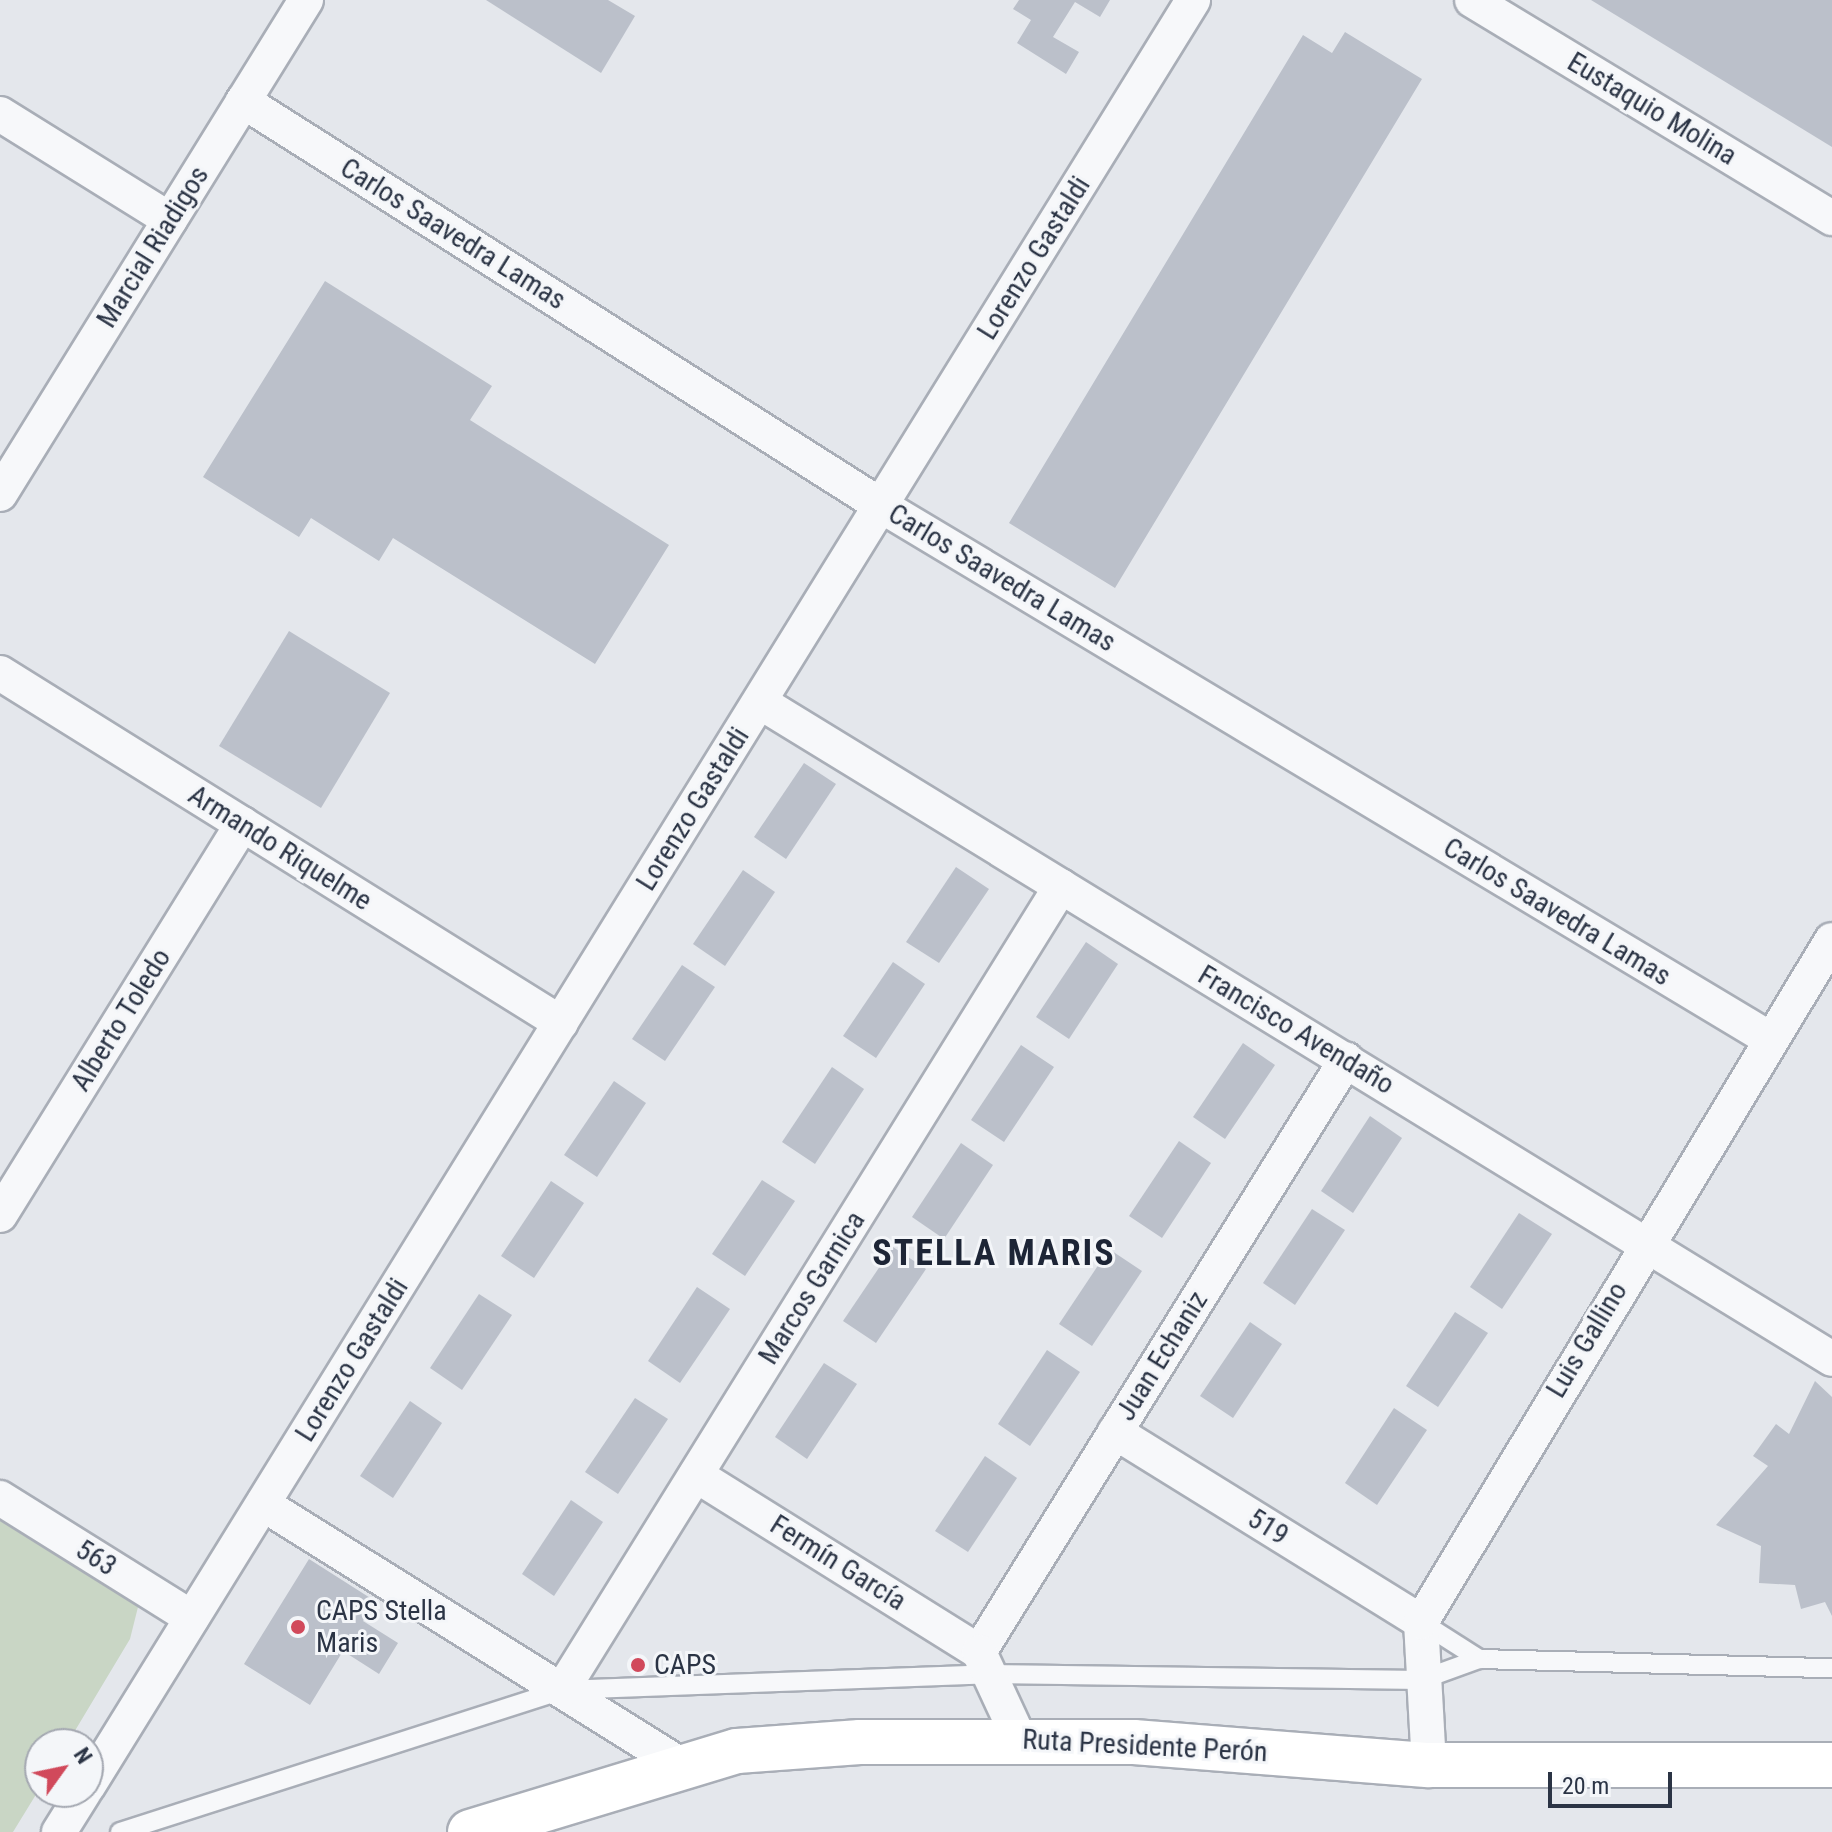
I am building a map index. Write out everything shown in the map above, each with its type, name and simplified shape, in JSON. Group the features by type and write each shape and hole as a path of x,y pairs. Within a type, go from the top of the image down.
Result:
{"main road":[{"name":"Ruta Presidente Perón","path":"470,1832 737,1751 1019,1738 1429,1765 1832,1765"}],"street":[{"name":"Marcial Riadigos","path":"0,494 306,0"},
{"name":"Lorenzo Gastaldi","path":"104,1760 1193,0"},
{"name":"Eustaquio Molina","path":"1472,0 1832,218"},
{"name":"Carlos Saavedra Lamas","path":"243,101 880,505 1770,1039"},
{"path":"0,114 170,220"},
{"name":"Armando Riquelme","path":"0,673 561,1023"},
{"name":"Francisco Avendaño","path":"760,702 1645,1241 1832,1359"},
{"name":"Alberto Toledo","path":"0,1215 242,824"},
{"name":"Marcos Garnica","path":"562,1690 1061,886"},
{"name":"Luis Gallino","path":"1421,1622 1645,1241 1832,940"},
{"name":"Juan Echaniz","path":"984,1663 1115,1432 1346,1060"},
{"name":"519","path":"1115,1432 1421,1622"},
{"name":"Fermín García","path":"696,1475 984,1663"},
{"name":"563","path":"0,1498 192,1618"},
{"path":"263,1504 683,1766"},
{"path":"1421,1622 1421,1680 1429,1765"},
{"path":"984,1663 1019,1738"},
{"path":"59,1832 74,1808"}],"lane":[{"path":"1421,1622 1479,1659"},
{"path":"120,1832 562,1690 984,1663 1421,1680 1479,1659 1832,1668"}],"green space":[{"path":"0,1512 140,1599 130,1639 77,1728 24,1728 24,1808 28,1808 13,1832 0,1832"}],"building":[{"path":"486,0 608,0 635,16 601,73"},
{"path":"1019,0 1110,0 1100,17 1075,2 1053,37 1079,52 1066,74 1017,43 1031,20 1013,9"},
{"path":"1591,0 1832,0 1832,147"},
{"path":"1345,32 1422,79 1115,588 1009,523 1303,35 1332,53"},
{"path":"325,281 492,386 470,420 669,545 595,664 393,538 379,561 311,518 299,537 203,477"},
{"path":"289,631 390,693 321,808 219,746"},
{"path":"804,763 836,784 786,859 754,837"},
{"path":"956,867 989,889 939,963 906,942"},
{"path":"743,870 775,892 725,966 693,944"},
{"path":"1086,942 1118,964 1069,1039 1036,1017"},
{"path":"893,962 925,984 876,1058 843,1036"},
{"path":"682,965 715,987 665,1061 632,1039"},
{"path":"1243,1043 1275,1065 1225,1139 1193,1117"},
{"path":"1021,1045 1054,1067 1004,1142 971,1120"},
{"path":"832,1067 864,1089 815,1164 782,1142"},
{"path":"614,1081 646,1103 597,1177 564,1155"},
{"path":"1370,1116 1402,1138 1353,1213 1321,1191"},
{"path":"1179,1141 1211,1163 1162,1238 1129,1216"},
{"path":"961,1143 993,1165 944,1239 912,1217"},
{"path":"762,1180 795,1201 745,1276 712,1254"},
{"path":"551,1181 584,1203 534,1278 501,1256"},
{"path":"1312,1209 1345,1230 1295,1305 1263,1283"},
{"path":"1519,1213 1552,1234 1502,1309 1470,1287"},
{"path":"893,1247 926,1269 876,1343 843,1321"},
{"path":"1109,1249 1142,1271 1092,1346 1059,1324"},
{"path":"697,1287 730,1309 680,1383 648,1361"},
{"path":"479,1294 512,1315 462,1390 430,1368"},
{"path":"1455,1312 1488,1333 1438,1407 1406,1386"},
{"path":"1250,1322 1282,1344 1233,1418 1200,1396"},
{"path":"1047,1350 1080,1372 1030,1446 998,1424"},
{"path":"824,1363 857,1384 807,1459 775,1437"},
{"path":"1815,1381 1832,1397 1832,1616 1825,1602 1801,1609 1795,1585 1759,1583 1761,1546 1716,1525 1768,1466 1753,1456 1776,1424 1789,1434"},
{"path":"635,1398 668,1419 618,1494 585,1472"},
{"path":"410,1401 442,1423 393,1498 360,1476"},
{"path":"1394,1408 1427,1430 1377,1505 1345,1483"},
{"path":"985,1456 1017,1478 968,1552 935,1531"},
{"path":"571,1500 603,1522 554,1596 522,1574"},
{"path":"309,1559 375,1601 363,1621 398,1643 379,1674 343,1651 310,1705 244,1664"}],"place":[{"name":"CAPS Stella Maris","path":"298,1627"},
{"name":"CAPS","path":"638,1665"}],"district":[{"name":"STELLA MARIS","path":"994,1254"}]}
